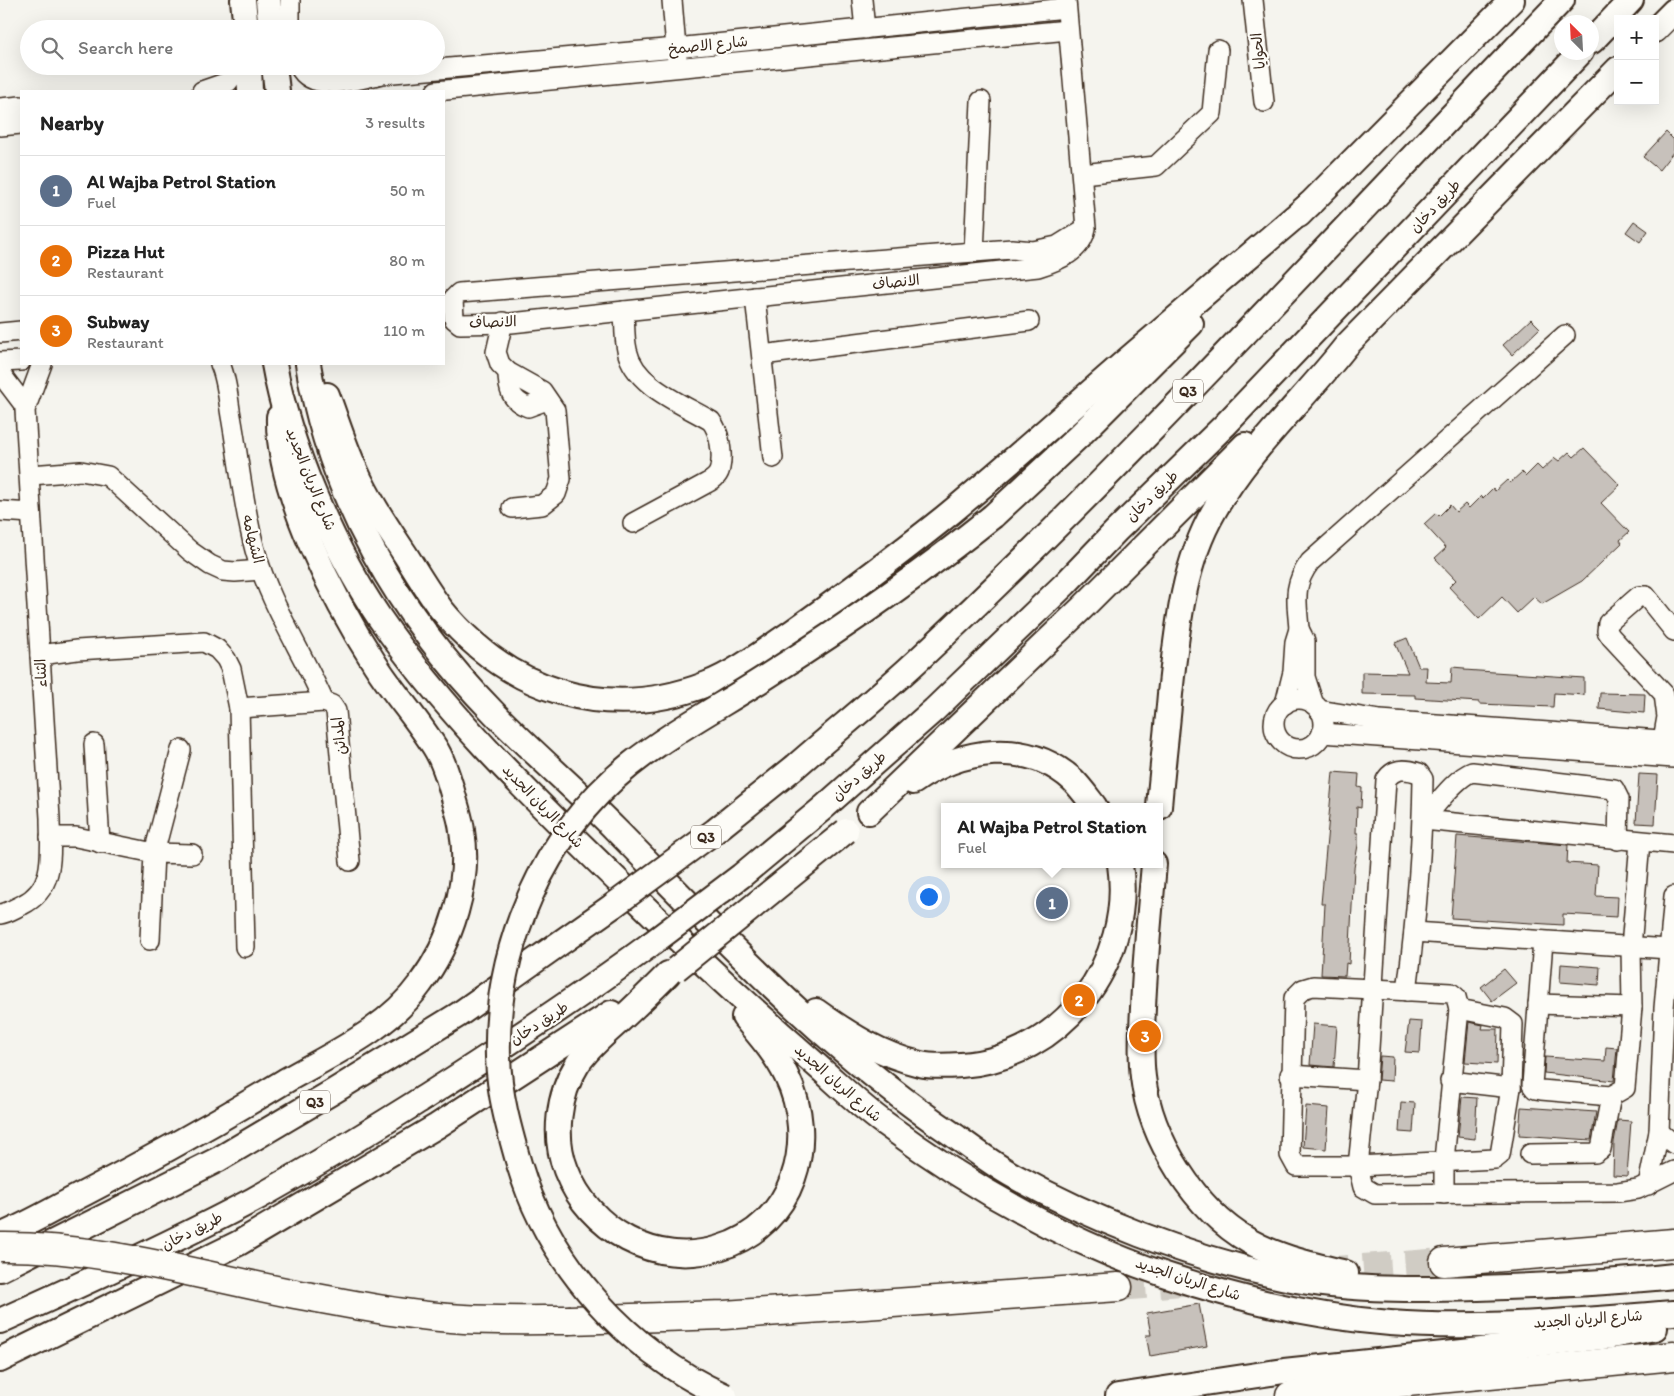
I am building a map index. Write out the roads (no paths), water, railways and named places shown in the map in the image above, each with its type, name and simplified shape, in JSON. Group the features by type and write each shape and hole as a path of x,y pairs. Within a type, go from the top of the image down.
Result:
{"highway":[{"path":"1444,1262 1674,1243"},
{"path":"0,1247 63,1251 167,1266 294,1294 393,1311 464,1319 570,1320 724,1315 1118,1287"},
{"path":"1290,1396 1397,1383 1674,1356"}],"main road":[{"path":"243,0 245,20"},
{"path":"268,0 269,20"},
{"path":"725,1396 665,1362 606,1310 554,1245 536,1210 522,1173 503,1102 498,1057 501,1000 513,942 541,872 558,845 594,800 629,766 666,739 773,673 913,579 993,516 1079,436 1512,0"},
{"name":"Q3","path":"0,1269 219,1158 334,1091 458,1015 715,831 796,766 914,663 1043,538 1254,323 1562,0"},
{"path":"1599,34 1631,0"},
{"path":"1659,26 1674,11"},
{"name":"طريق دخان","path":"0,1321 142,1257 262,1194 367,1134 583,995 741,876 823,808 934,710 1065,584 1116,531 1225,425 1573,60"},
{"path":"683,945 778,1060 792,1087 800,1116 801,1149 797,1168 790,1187 780,1203 759,1226 740,1239 720,1248 707,1251 660,1251 641,1246 609,1228 582,1203 564,1167 559,1143 560,1109 577,1065 602,1037 672,972 846,831 869,812 1082,608 1346,346 1614,73"},
{"path":"249,75 250,90"},
{"path":"275,75 277,90"},
{"path":"315,365 355,469 377,511 425,586 460,630 508,669 550,689 576,697 602,701 640,701 672,696 710,683 746,664 832,604 970,496 1310,204"},
{"path":"1159,803 1178,620 1197,547 1213,511 1230,486 1253,455 1314,386 1346,346"},
{"path":"0,1236 185,1141 370,1031 402,1005 421,983 443,944 458,908 463,867 463,832 451,788 437,752 376,665 339,604 310,541 286,474 278,440 280,398 274,365"},
{"name":"شارع الريان الجديد","path":"308,365 313,397 340,484 373,553 421,628 456,672 494,714 612,825 726,941 820,1032 914,1109 1012,1175 1107,1221 1174,1246 1274,1276 1363,1289 1457,1289 1595,1284 1674,1276"},
{"name":"شارع الريان الجديد","path":"280,398 330,530 376,613 407,656 451,709 528,791 683,945 797,1048 882,1122 984,1190 1088,1244 1164,1274 1267,1304 1389,1323 1516,1324 1674,1313"},
{"path":"869,812 915,780 939,767 978,753 996,752 1035,759 1055,767 1074,781 1092,803"},
{"path":"726,941 761,966 813,1010 871,1047 921,1064 944,1066 996,1060 1023,1050 1062,1025 1074,1013 1097,982 1113,947 1117,932 1122,892 1120,868"},
{"path":"1154,868 1144,990 1141,1045 1142,1078 1150,1109 1163,1141 1182,1177 1215,1216 1249,1241 1298,1261 1360,1276 1457,1289"},
{"path":"0,1360 263,1229 437,1126 672,972"},
{"path":"1118,1396 1284,1371 1611,1336 1674,1324"}],"street":[{"path":"290,0 290,20"},
{"path":"672,0 677,58"},
{"path":"862,0 865,29"},
{"name":"الحوايا","path":"1253,0 1264,102"},
{"path":"1066,4 1086,228"},
{"name":"شارع الاصمخ","path":"443,90 677,58 865,29 1066,4"},
{"name":"شارع الاصمخ","path":"445,71 677,58 1068,30"},
{"path":"1082,174 1156,166 1212,113 1218,50"},
{"path":"211,90 228,82 233,75"},
{"name":"شارع الاصمخ","path":"304,75 306,78 320,82 350,80 377,75"},
{"path":"350,80 369,90"},
{"path":"974,252 982,102"},
{"path":"0,108 20,106"},
{"path":"0,126 20,124"},
{"name":"الانصاف","path":"1086,228 1084,239 1069,255 1038,267 503,322 460,324 454,319 453,299 459,292 477,293 1012,249 1032,251 1057,246 1086,228"},
{"path":"756,297 773,458"},
{"path":"624,311 627,351 634,368 646,382 711,421 718,430 720,470 715,478 707,483 633,523"},
{"path":"762,355 1029,321"},
{"path":"503,322 496,352 500,364 508,372 511,393 519,404 528,407 547,400 555,410 562,479 556,494 542,505 512,508"},
{"path":"0,334 20,331"},
{"path":"1300,629 1295,642 1293,672 1285,704 1275,716 1274,723 1275,731 1283,744 1298,749 1312,745 1322,733 1324,725 1304,677 1305,640 1300,629 1297,590 1299,577 1310,562 1566,335"},
{"path":"0,362 20,361"},
{"name":"الثناء","path":"0,914 31,900 43,887 50,872 50,837 26,406 42,365"},
{"name":"الشهامه","path":"220,365 239,462 246,511 265,584 307,663 324,702"},
{"path":"0,373 26,406"},
{"path":"31,475 81,471 108,476 190,551 210,565 223,571 261,570"},
{"path":"0,511 31,513"},
{"path":"1285,704 1299,700 1317,707 1380,720 1668,741 1669,688 1611,637 1607,631 1608,623 1639,596 1646,596 1674,631"},
{"path":"40,655 77,650 204,642 217,649 226,659 231,669 239,708 245,947"},
{"name":"المدائن","path":"239,708 324,702 332,705 336,711 350,862"},
{"path":"1322,733 1674,758"},
{"path":"94,744 100,843"},
{"path":"150,940 154,853 181,750"},
{"path":"1407,991 1423,820 1424,779 1419,773 1398,770 1390,774 1386,780 1367,1080 1358,1166 1363,1187 1375,1194 1618,1192 1638,1189 1674,1171"},
{"path":"1423,820 1458,782 1472,772 1614,789 1619,799 1618,840"},
{"path":"1423,820 1674,844"},
{"path":"50,837 76,837 154,853 192,854"},
{"path":"1543,941 1532,1085 1535,1089 1541,1090 1611,1096 1625,1088 1632,1007 1631,947 1640,842"},
{"path":"1648,1185 1659,1132 1669,1008 1669,949 1674,896"},
{"path":"1414,932 1669,949"},
{"path":"1444,1194 1444,1160 1450,1081 1459,1009 1456,998 1451,992 1313,986 1303,990 1294,998 1290,1075 1290,1156 1296,1166 1358,1166 1444,1160 1490,1160 1500,1155 1510,1088 1513,1024 1505,1018 1459,1009"},
{"path":"1538,1004 1632,1007"},
{"path":"1290,1075 1367,1080"},
{"path":"1450,1081 1510,1088"},
{"path":"1530,1154 1595,1153 1602,1149 1611,1096"},
{"path":"1659,1132 1674,1144"}],"tunnel":[{"path":"1321,1271 1444,1262"},
{"path":"1118,1287 1273,1275"}],"place":[{"name":"Al Wajba Petrol Station","path":"1052,903"},
{"name":"Pizza Hut","path":"1079,1000"},
{"name":"Subway","path":"1145,1036"}]}
